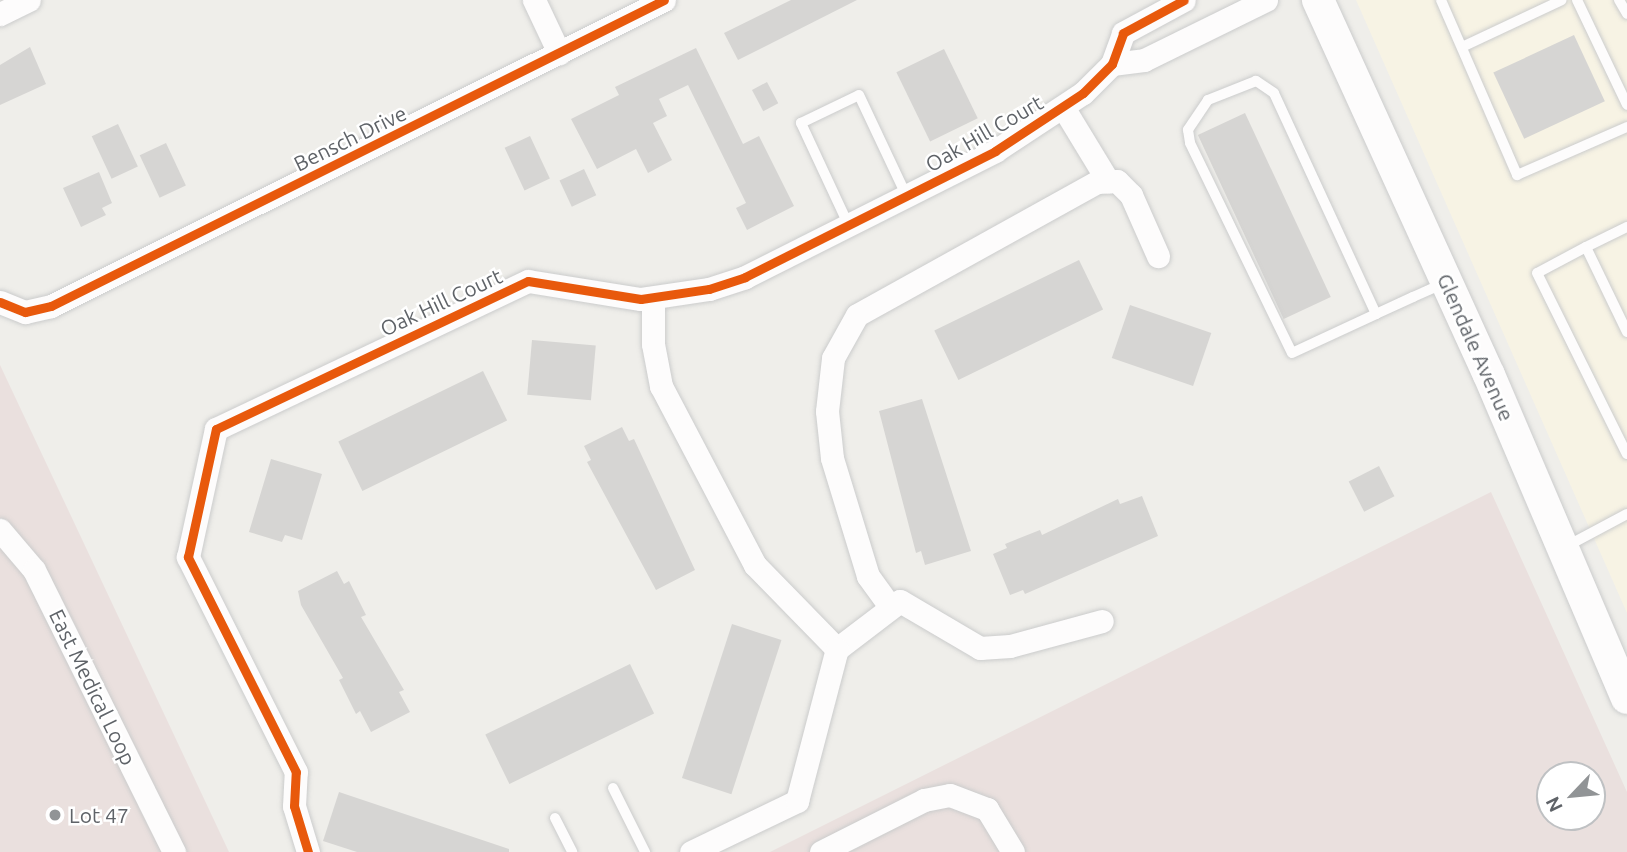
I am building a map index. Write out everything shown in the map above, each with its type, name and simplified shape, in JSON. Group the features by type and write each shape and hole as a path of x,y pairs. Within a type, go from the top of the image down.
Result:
{"main road":[{"name":"Glendale Avenue","path":"1318,0 1447,281 1627,698"}],"street":[{"path":"0,14 29,0"},
{"path":"534,0 559,53"},
{"name":"Bensch Drive","path":"0,302 25,312 51,306 664,0"},
{"name":"Oak Hill Court","path":"308,852 294,806 296,772 188,557 216,429 528,281 653,298 733,281 907,197 1063,107 1112,64 1123,33 1184,0"},
{"path":"1112,64 1144,60 1266,0"},
{"name":"Oak Hill Court","path":"1063,107 1108,181 1117,181 1131,195 1157,256"},
{"path":"890,605 868,576 832,458 829,384 841,340 872,302 1097,182 1108,181"},
{"path":"653,298 653,344 661,386 755,565 838,649"},
{"name":"East Medical Loop","path":"0,530 34,570 174,852"},
{"path":"691,852 797,802 838,649 890,605 900,601 980,648 1010,646 1102,621"},
{"path":"821,852 941,795 981,803 1013,852"}],"lane":[{"path":"1441,0 1517,175 1627,127"},
{"path":"1462,47 1562,0 1575,0 1627,104"},
{"path":"1619,0 1627,14"},
{"path":"1376,314 1274,93 1256,81 1208,100 1188,130 1191,143 1292,353 1376,314 1447,281"},
{"path":"849,226 801,123 859,95 907,197"},
{"path":"1627,227 1537,272 1627,454"},
{"path":"1586,247 1627,332"},
{"path":"1564,547 1627,514"},
{"path":"613,788 645,852"},
{"path":"555,818 572,852"}],"shaded area":[{"path":"1356,0 1627,0 1627,613"},
{"path":"0,365 229,852 0,852"},
{"path":"1491,492 1627,792 1627,852 770,852"}],"building":[{"path":"791,0 857,0 738,60 724,33"},
{"path":"1574,35 1605,101 1524,139 1493,73"},
{"path":"30,47 46,84 0,105 0,65"},
{"path":"696,48 743,144 759,136 794,206 747,230 736,208 746,203 688,85 659,99 667,116 653,123 672,160 648,173 636,149 597,169 571,119 619,95 615,87"},
{"path":"944,49 978,118 930,141 896,72"},
{"path":"767,82 778,103 763,111 752,90"},
{"path":"1245,113 1331,297 1284,319 1198,135"},
{"path":"118,124 138,167 112,179 92,136"},
{"path":"530,136 550,179 524,190 505,148"},
{"path":"166,143 186,186 160,198 140,155"},
{"path":"584,169 596,195 572,207 560,180"},
{"path":"99,172 112,203 102,208 106,215 81,227 63,188"},
{"path":"1079,260 1103,309 958,380 934,331"},
{"path":"1130,305 1211,333 1193,386 1112,358"},
{"path":"532,340 596,346 591,400 527,395"},
{"path":"483,371 507,420 362,491 338,442"},
{"path":"922,399 971,551 925,565 921,551 916,553 879,411"},
{"path":"622,427 629,441 634,439 695,570 656,590 587,462 591,460 584,446"},
{"path":"271,459 322,474 302,540 285,535 282,542 249,532"},
{"path":"1379,466 1394,496 1364,512 1349,481"},
{"path":"1142,496 1158,536 1025,594 1023,590 1010,595 993,554 1007,548 1005,544 1040,530 1042,535 1118,499 1120,504"},
{"path":"337,571 344,584 349,581 366,615 361,617 404,690 399,692 410,712 371,732 360,711 356,714 339,680 343,678 301,605 298,591"},
{"path":"732,624 781,640 731,794 682,778"},
{"path":"630,664 654,713 509,784 485,735"},
{"path":"339,792 509,849 509,852 357,852 323,841"}],"cycle path":[{"path":"0,302 25,312 51,306 664,0"},
{"path":"308,852 294,806 296,772 188,557 216,429 528,281 641,299 709,289 745,277 995,151 1083,93 1112,64 1123,33 1184,0"}],"place":[{"name":"Lot 47","path":"55,815"}]}
